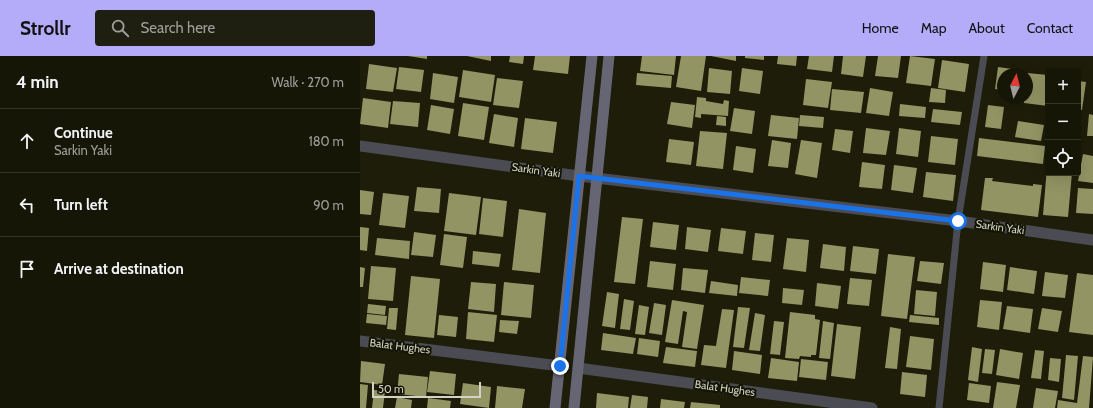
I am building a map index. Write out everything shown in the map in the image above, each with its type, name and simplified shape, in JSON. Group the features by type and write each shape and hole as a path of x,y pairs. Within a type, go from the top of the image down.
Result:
{"main road":[{"path":"555,408 592,56"},
{"path":"574,408 609,56"}],"street":[{"name":"Sarkin Yaki","path":"360,146 579,176 958,221 1093,240"},
{"name":"Balat Hughes","path":"360,341 560,366"},
{"name":"Balat Hughes","path":"578,368 872,408"}],"lane":[{"path":"939,408 958,221 984,56"}],"building":[{"path":"408,56 427,56 427,59"},
{"path":"467,56 491,56 491,61"},
{"path":"510,56 524,56 523,64 509,62"},
{"path":"535,56 570,56 568,74 533,70"},
{"path":"642,56 676,56 674,75 640,71"},
{"path":"681,56 706,56 701,91 676,87"},
{"path":"711,56 736,56 736,61"},
{"path":"745,56 764,56 764,60 745,58"},
{"path":"778,56 797,56 796,66 777,64"},
{"path":"809,56 834,56 832,72 807,69"},
{"path":"843,56 866,56 863,77 841,74"},
{"path":"878,56 901,56 898,78 875,76"},
{"path":"910,56 935,59 931,86 906,83"},
{"path":"942,60 969,64 965,92 938,88"},
{"path":"369,64 397,68 393,92 366,89"},
{"path":"399,67 424,70 421,92 396,89"},
{"path":"709,68 732,71 730,94 707,92"},
{"path":"742,68 763,71 760,94 739,91"},
{"path":"463,70 495,75 491,102 459,97"},
{"path":"433,73 458,77 454,103 430,99"},
{"path":"637,73 672,76 671,88 636,85"},
{"path":"997,74 997,89 995,89"},
{"path":"1033,74 1045,75 1045,106 1032,104"},
{"path":"497,78 523,81 519,108 493,105"},
{"path":"806,79 832,82 828,108 803,105"},
{"path":"1081,81 1086,82 1081,110"},
{"path":"870,88 893,92 889,116 866,113"},
{"path":"931,88 946,90 945,103 929,102"},
{"path":"832,89 864,92 861,113 830,110"},
{"path":"697,97 706,98 706,101 723,104 724,100 729,101 728,116 701,114 701,118 695,117"},
{"path":"363,98 391,102 388,128 360,124"},
{"path":"393,101 420,103 418,127 390,124"},
{"path":"671,102 695,105 692,128 667,124"},
{"path":"463,103 489,107 484,140 458,136"},
{"path":"900,104 926,107 925,118 899,116"},
{"path":"431,105 454,109 450,134 427,130"},
{"path":"988,105 1004,107 1001,129 985,127"},
{"path":"734,108 755,111 752,134 730,131"},
{"path":"933,109 962,112 960,125 931,122"},
{"path":"494,114 518,118 514,147 489,143"},
{"path":"1089,114 1093,115 1093,136 1087,136"},
{"path":"771,115 799,118 797,139 768,136"},
{"path":"800,115 824,117 823,128 799,126"},
{"path":"717,116 726,117 726,126 716,125"},
{"path":"525,118 557,122 553,153 521,149"},
{"path":"1018,121 1044,125 1041,141 1015,137"},
{"path":"866,128 890,131 886,155 863,153"},
{"path":"899,128 921,131 918,157 896,154"},
{"path":"835,129 853,131 850,153 832,150"},
{"path":"700,131 727,133 723,169 696,166"},
{"path":"931,136 958,139 955,165 928,162"},
{"path":"979,138 1045,146 1043,164 977,156"},
{"path":"669,139 694,142 691,165 666,162"},
{"path":"772,140 791,143 788,168 768,166"},
{"path":"801,140 822,143 817,178 795,174"},
{"path":"736,146 756,149 753,173 733,170"},
{"path":"1083,154 1093,156 1093,183 1078,181 1079,176 1081,176"},
{"path":"862,162 885,165 882,189 859,187"},
{"path":"894,165 917,168 913,193 891,190"},
{"path":"926,172 956,175 953,201 923,197"},
{"path":"1046,176 1072,176 1068,217 1043,215"},
{"path":"985,178 993,178 992,181 1033,186 1033,184 1042,185 1038,217 981,210"},
{"path":"417,187 441,189 439,213 414,211"},
{"path":"1078,188 1093,189 1093,214 1076,213"},
{"path":"360,190 374,192 371,215 360,214"},
{"path":"383,193 409,196 405,228 379,225"},
{"path":"449,193 481,197 476,235 444,231"},
{"path":"483,198 507,201 503,237 479,234"},
{"path":"519,209 546,213 540,273 512,270"},
{"path":"622,217 643,219 635,284 614,282"},
{"path":"653,222 679,225 676,250 650,247"},
{"path":"360,227 369,228 367,251 360,250"},
{"path":"687,227 711,230 708,252 685,249"},
{"path":"721,228 746,231 743,254 718,251"},
{"path":"414,232 436,235 433,257 411,255"},
{"path":"755,233 774,235 771,262 752,260"},
{"path":"444,234 467,237 463,268 440,265"},
{"path":"377,238 410,241 409,259 375,255"},
{"path":"787,238 809,240 806,272 783,269"},
{"path":"823,244 846,247 844,271 820,268"},
{"path":"853,246 879,249 876,274 850,271"},
{"path":"473,251 501,254 499,267 472,264"},
{"path":"888,254 915,257 907,319 881,316"},
{"path":"650,261 676,264 673,290 647,287"},
{"path":"920,261 944,263 941,284 917,281"},
{"path":"983,262 1006,265 1003,292 980,289"},
{"path":"371,266 396,268 393,301 368,299"},
{"path":"360,267 365,268 363,287 360,287"},
{"path":"1010,267 1037,271 1034,294 1007,290"},
{"path":"683,268 708,270 705,293 681,290"},
{"path":"1045,272 1068,275 1065,298 1042,296"},
{"path":"1077,273 1093,275 1093,335 1069,332"},
{"path":"411,276 440,279 434,338 405,335"},
{"path":"741,277 770,280 768,296 739,293"},
{"path":"850,278 872,280 869,306 847,304"},
{"path":"711,281 738,285 737,296 709,293"},
{"path":"471,282 496,284 494,312 468,309"},
{"path":"504,282 534,285 531,318 501,315"},
{"path":"817,283 841,286 838,309 815,306"},
{"path":"783,288 804,290 802,305 782,303"},
{"path":"916,290 937,292 935,316 914,314"},
{"path":"607,292 619,294 615,328 602,326"},
{"path":"624,299 634,301 630,330 620,329"},
{"path":"672,300 704,305 697,349 682,347 687,312 683,311 678,344 665,342"},
{"path":"980,300 1002,302 999,330 977,327"},
{"path":"654,303 666,305 662,335 649,333"},
{"path":"368,304 386,306 385,315 367,313"},
{"path":"639,305 649,307 645,335 635,334"},
{"path":"1007,306 1033,309 1030,333 1003,329"},
{"path":"738,307 750,308 744,348 733,347"},
{"path":"389,308 398,308 396,330 387,329"},
{"path":"1042,308 1062,311 1058,332 1038,329"},
{"path":"722,309 734,310 726,368 701,365 704,345 716,346"},
{"path":"468,312 497,315 494,342 466,339"},
{"path":"790,312 815,315 815,319 820,320 816,355 811,355 811,357 800,356 799,359 785,358"},
{"path":"755,313 765,315 760,351 749,350"},
{"path":"367,314 387,316 386,325 366,323"},
{"path":"439,315 458,317 456,337 437,335"},
{"path":"910,315 939,318 939,325 909,322"},
{"path":"500,320 519,321 517,334 499,332"},
{"path":"774,321 784,322 780,355 770,354"},
{"path":"823,321 834,323 830,359 819,358"},
{"path":"837,324 861,327 855,379 831,376"},
{"path":"890,327 901,329 897,369 885,368"},
{"path":"603,333 636,338 633,354 601,350"},
{"path":"910,336 934,339 931,370 906,367"},
{"path":"639,338 660,341 658,357 637,354"},
{"path":"666,347 697,351 695,367 663,363"},
{"path":"972,347 982,349 978,382 968,380"},
{"path":"985,349 995,350 992,374 982,373"},
{"path":"1000,349 1023,353 1019,379 996,375"},
{"path":"1035,350 1044,351 1041,379 1031,378"},
{"path":"734,351 762,355 760,374 732,370"},
{"path":"1066,355 1078,356 1074,400 1062,398"},
{"path":"1083,356 1093,357 1089,408 1057,408 1058,400 1077,403"},
{"path":"771,358 799,362 797,381 768,378"},
{"path":"1050,358 1061,359 1059,382 1048,380"},
{"path":"801,359 828,362 826,380 799,377"},
{"path":"361,361 385,364 382,385 360,382"},
{"path":"430,371 456,374 454,395 427,392"},
{"path":"902,372 927,375 925,397 900,394"},
{"path":"399,374 428,377 426,397 397,394"},
{"path":"997,382 1020,385 1016,408 993,408"},
{"path":"463,383 491,387 489,408 460,404"},
{"path":"969,383 991,386 989,403 967,400"},
{"path":"360,384 368,385 366,408 360,408"},
{"path":"497,386 525,389 522,408 495,408"},
{"path":"1036,388 1058,391 1055,408 1033,408"},
{"path":"374,390 385,391 383,408 372,408"},
{"path":"597,393 629,397 628,408 596,408"},
{"path":"632,395 648,397 647,408 630,408"},
{"path":"397,397 412,400 411,408 395,408"},
{"path":"428,398 451,401 450,408 427,408"},
{"path":"661,399 685,402 684,408 660,408"},
{"path":"691,402 720,405 720,408 690,408"}],"route":[{"path":"560,366 579,176 958,221"}]}
